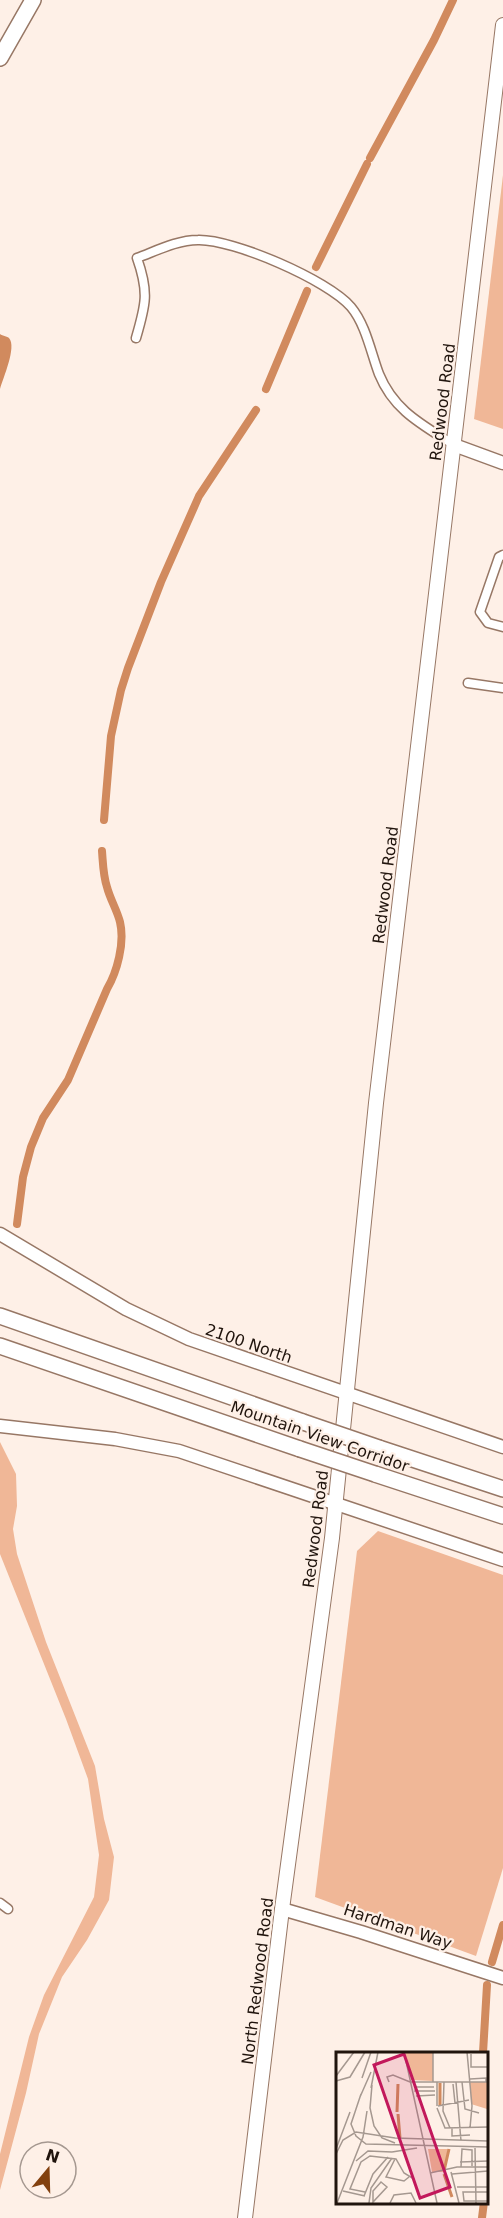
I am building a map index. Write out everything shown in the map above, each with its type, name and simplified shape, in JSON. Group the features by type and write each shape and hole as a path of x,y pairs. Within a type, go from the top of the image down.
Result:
{"highway":[{"path":"0,58 33,0"},
{"path":"0,1316 160,1373"},
{"path":"0,1323 160,1373"},
{"path":"0,1346 126,1389"},
{"path":"0,1353 126,1389"},
{"name":"Mountain View Corridor","path":"160,1373 503,1489"},
{"name":"Mountain View Corridor","path":"126,1389 503,1516"}],"main road":[{"name":"Redwood Road","path":"303,1749 335,1504 376,1103 503,25"},
{"path":"454,445 503,463"},
{"name":"2100 North","path":"0,1234 126,1309 166,1329 212,1348 503,1447"},
{"path":"0,1426 115,1439 161,1447 206,1459 503,1560"},
{"name":"North Redwood Road","path":"245,2218 303,1749"},
{"name":"Hardman Way","path":"282,1909 350,1928 503,1978"}],"street":[{"path":"136,338 146,303 143,275 137,258 174,244 196,240 230,245 321,282 343,299 356,315 380,377 395,403 402,411 454,445"},
{"path":"503,555 499,557 480,612 488,623 503,627"},
{"path":"468,683 503,688"},
{"path":"0,1903 8,1909"}],"shaded area":[{"path":"503,175 503,429 474,419"},
{"path":"0,334 9,338 11,348 9,363 0,389"},
{"path":"0,1442 16,1474 17,1506 13,1529 17,1554 46,1642 95,1766 104,1819 114,1857 109,1900 87,1940 62,1977 39,2034 0,2190 0,2154 29,2037 44,1995 94,1897 99,1855 88,1779 0,1554"},
{"path":"378,1531 503,1575 503,1868 476,1956 315,1897 357,1551"}],"waterway":[{"path":"370,158 453,0"},
{"path":"316,267 367,164"},
{"path":"266,389 307,291"},
{"path":"104,820 111,736 128,668 161,582 199,496 256,410"},
{"path":"17,1224 23,1177 31,1147 43,1118 68,1080 114,974 119,957 120,922 106,882 102,851"},
{"path":"492,1962 503,1925"},
{"path":"483,2052 487,1985"},
{"path":"482,2218 484,2203"}]}
